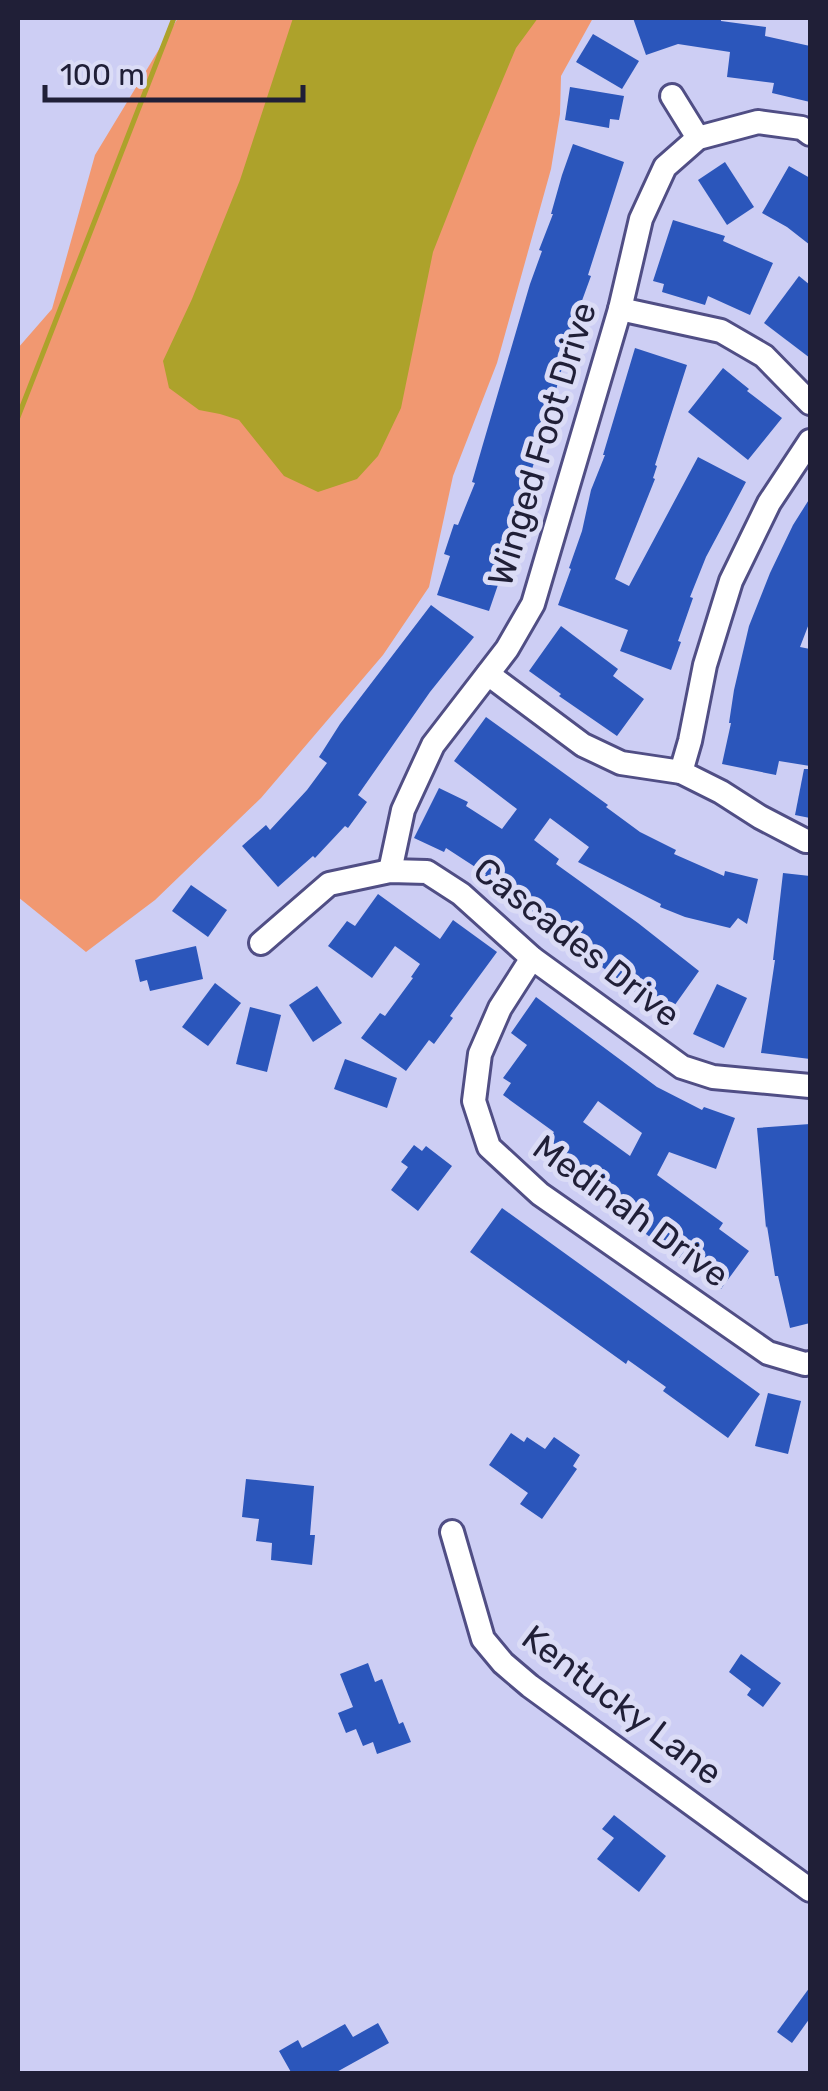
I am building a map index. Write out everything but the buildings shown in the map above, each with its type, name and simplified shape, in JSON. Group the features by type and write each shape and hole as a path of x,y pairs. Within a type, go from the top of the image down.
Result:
{"street":[{"path":"672,96 698,138"},
{"name":"Winged Foot Drive","path":"390,871 402,810 433,746 507,649 533,604 620,309 641,219 665,167 698,138 758,122 802,128 810,134"},
{"path":"620,309 721,332 764,356 810,403"},
{"path":"681,772 705,665 731,581 768,503 810,442"},
{"path":"488,674 583,745 621,763 681,772 810,841"},
{"name":"Cascades Drive","path":"261,943 329,884 390,871 426,872 462,894 532,958 682,1067 713,1077 810,1086"},
{"name":"Medinah Drive","path":"532,958 500,1008 480,1054 474,1101 488,1147 540,1194 768,1353 810,1363"},
{"name":"Kentucky Lane","path":"452,1532 483,1640 503,1664 810,1890"}],"shaded area":[{"path":"178,18 593,18 561,76 560,114 551,169 497,363 453,476 429,587 383,655 261,798 155,900 86,952 18,897 18,348 52,309 95,155"},
{"path":"293,18 538,18 516,48 433,252 401,408 378,456 357,479 318,492 284,476 239,420 199,410 169,388 163,361 240,180"}],"waterway":[{"path":"18,417 174,18"}]}
